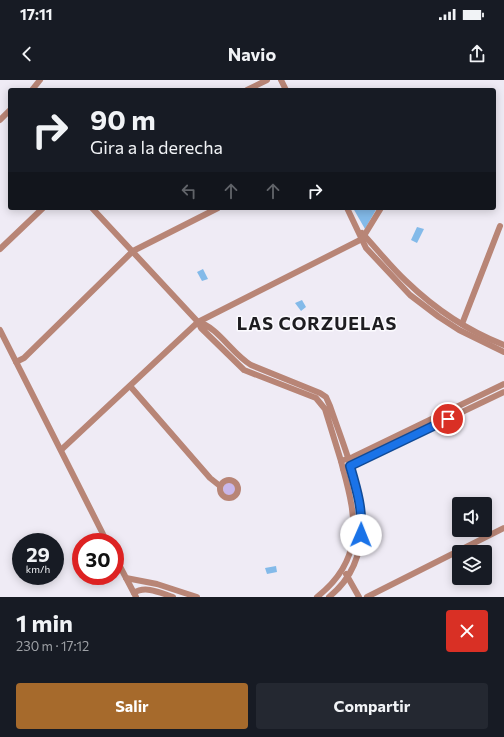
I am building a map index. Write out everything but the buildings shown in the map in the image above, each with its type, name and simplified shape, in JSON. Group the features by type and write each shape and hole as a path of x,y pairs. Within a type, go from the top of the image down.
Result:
{"street":[{"path":"34,88 40,80"},
{"path":"251,88 267,80"},
{"path":"0,249 41,210"},
{"path":"94,210 198,322 201,328 244,370 316,398 321,402 325,409 341,461 351,499 354,524 352,549 342,572 317,597"},
{"path":"16,362 24,358 133,251 214,210"},
{"path":"348,210 364,238 407,282 462,324 504,345"},
{"path":"61,450 198,322 364,238 380,210"},
{"path":"462,324 500,226"},
{"path":"364,238 366,248 399,284 424,307 459,330 504,352"},
{"path":"198,322 207,324 241,360 250,365 320,392 326,397 348,459 359,496 362,523 359,548 348,575 344,582 328,597"},
{"path":"0,330 103,533"},
{"path":"341,461 504,384"},
{"path":"130,386 210,478 220,486"},
{"path":"343,469 504,392"},
{"path":"367,597 504,528"},
{"path":"342,572 348,575 351,584 359,597"},
{"path":"124,574 135,595 141,589 147,589 173,597"},
{"path":"126,578 157,584 197,597"},
{"path":"337,578 351,584"}],"shaded area":[{"path":"230,482 235,484 237,489 235,494 230,496 225,494 223,489 225,484"}],"water":[{"path":"354,210 376,210 365,229"},
{"path":"417,227 424,229 417,243 411,240"},
{"path":"203,269 208,279 202,281 197,272"},
{"path":"302,300 306,307 301,311 295,303"},
{"path":"276,566 277,572 267,574 265,568"}],"district":[{"name":"LAS CORZUELAS","path":"317,323"}],"route":[{"path":"361,535 362,511 350,466 448,419"}]}
